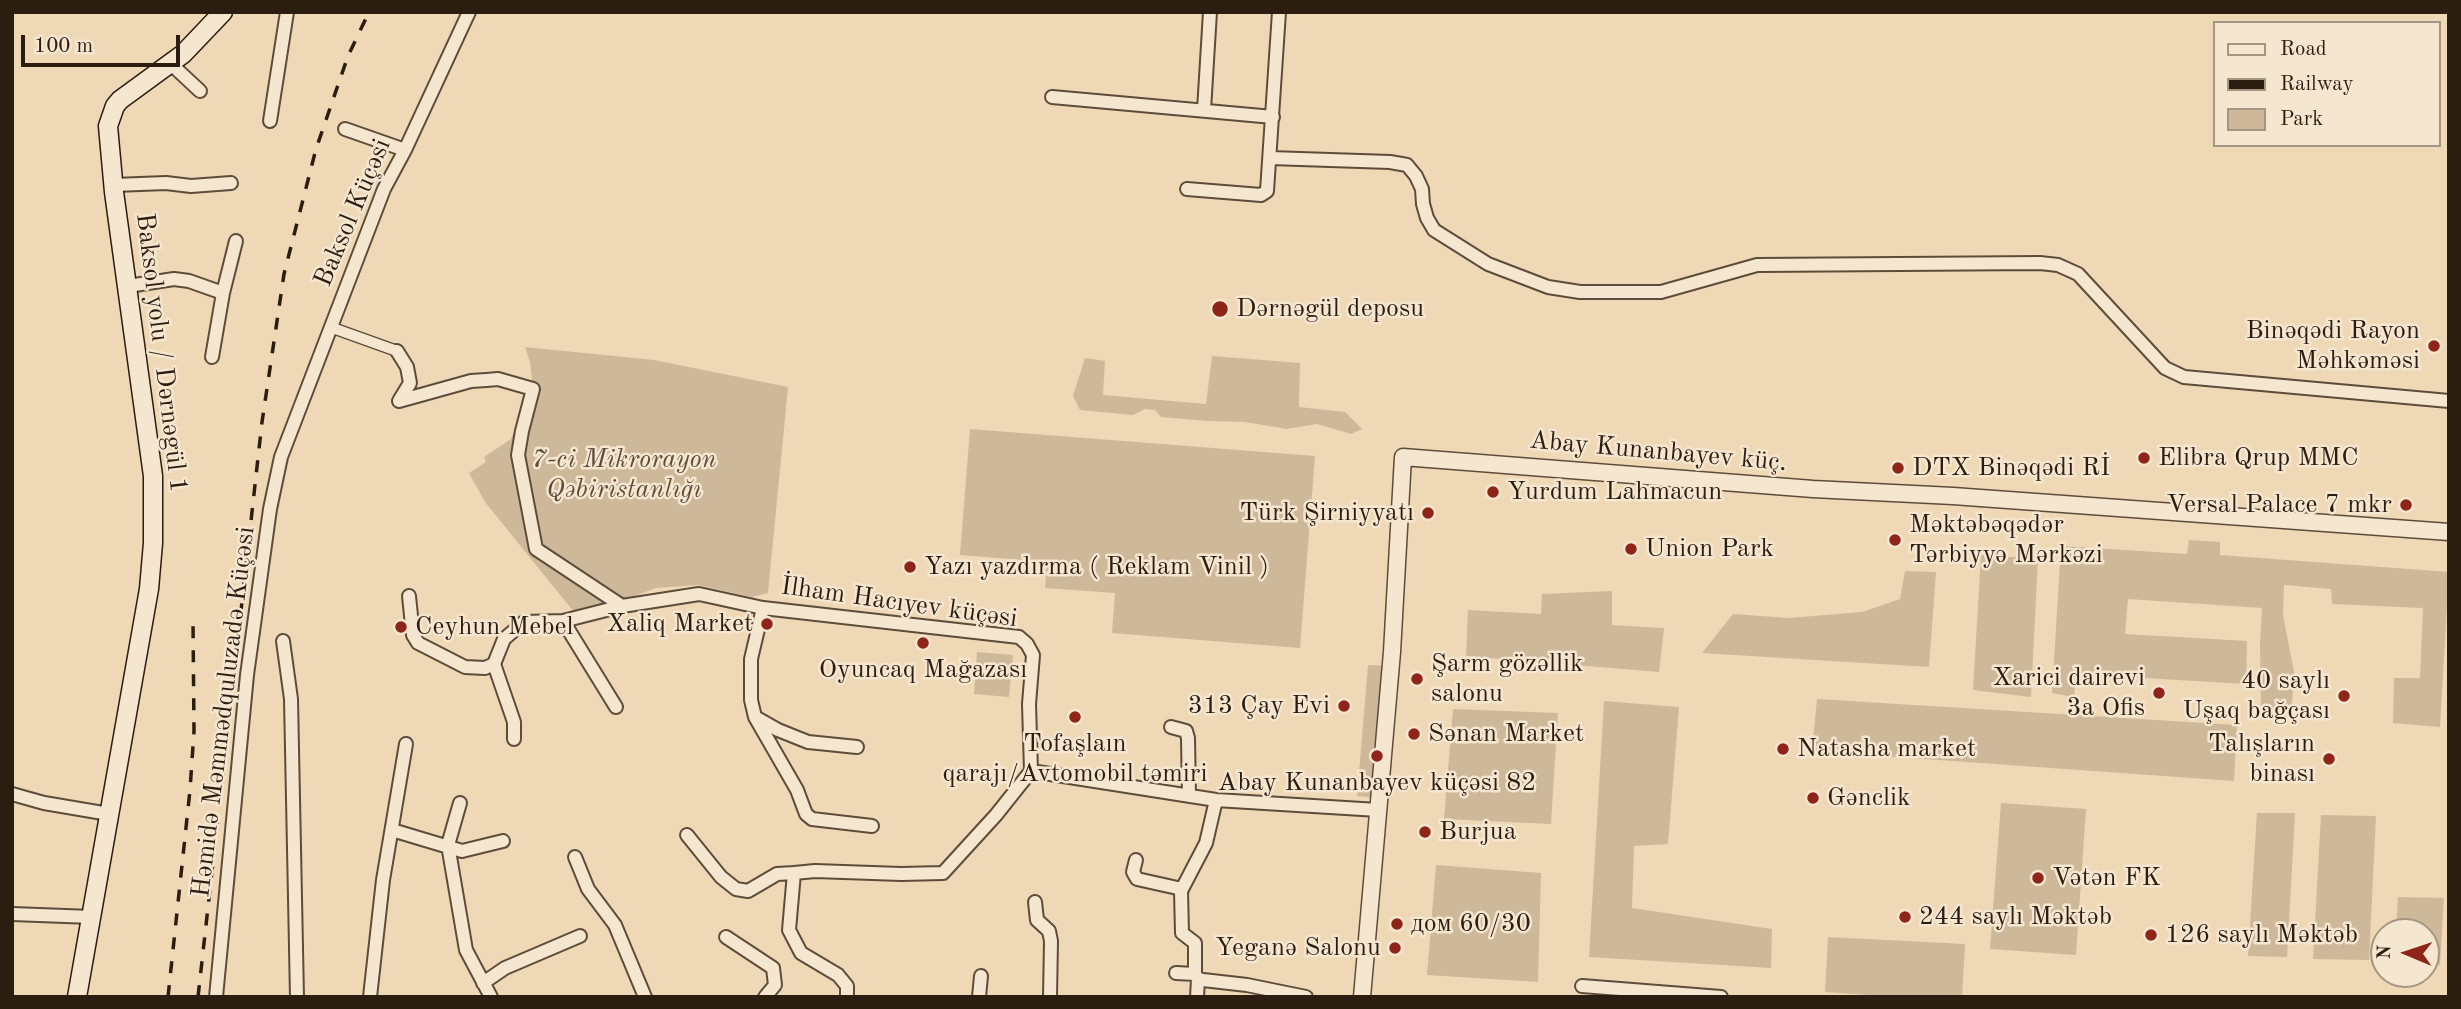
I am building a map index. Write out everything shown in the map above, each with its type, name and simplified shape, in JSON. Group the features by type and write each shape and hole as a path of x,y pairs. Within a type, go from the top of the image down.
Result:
{"main road":[{"name":"Baksol yolu / Dərnəgül 1","path":"77,997 149,589 153,543 153,475 108,125 115,106 193,44 223,12"}],"street":[{"path":"270,121 287,12"},
{"name":"Baksol Küçəsi","path":"289,435 384,189 469,12"},
{"path":"1204,110 1210,12"},
{"path":"1187,189 1261,195 1267,191 1279,12"},
{"path":"170,64 200,91"},
{"path":"1052,97 1273,117"},
{"path":"345,129 405,150"},
{"path":"1270,158 1390,162 1407,165 1422,189 1427,218 1434,230 1488,264 1548,286 1580,292 1661,292 1757,265 2058,265 2078,274 2165,368 2184,377 2449,401"},
{"path":"114,185 166,183 191,186 231,183"},
{"path":"212,357 223,293 236,241"},
{"path":"128,286 174,279 189,281 223,293"},
{"path":"330,327 397,351 407,368 410,383 400,401 471,381 498,379 533,389 518,455 536,549 622,606"},
{"name":"Həmidə Məmmədquluzadə Küçəsi","path":"216,997 247,674 270,509 281,457 289,435"},
{"name":"Abay Kunanbayev küç.","path":"1362,997 1392,652 1403,457 1813,489 1966,497 2449,533"},
{"name":"İlham Hacıyev küçəsi","path":"494,664 504,639 524,622 563,621 622,606 699,594 763,608 1019,637 1033,655 1029,704 1031,771"},
{"path":"409,596 413,635 418,643 466,667 485,668 494,664 514,722 514,739"},
{"name":"İlham Hacıyev küçəsi","path":"763,608 751,659 751,700 755,717 797,790 806,814 812,819 872,826"},
{"path":"563,621 616,707"},
{"name":"Həmidə Məmmədquluzadə Küçəsi","path":"284,642 291,699 297,997"},
{"path":"755,717 807,742 857,747"},
{"path":"1171,727 1186,731 1188,738 1189,796"},
{"path":"370,997 383,880 406,744"},
{"path":"687,835 721,877 736,890 748,891 777,874 816,871 943,873 996,815 1031,771 1216,800 1378,810"},
{"path":"12,794 44,803 109,814"},
{"path":"1197,997 1195,943 1182,933 1182,889 1206,843 1216,800"},
{"path":"460,803 448,845 466,950 491,997"},
{"path":"392,830 462,851 503,841"},
{"path":"575,857 588,889 614,925 645,997"},
{"path":"1136,860 1133,872 1137,879 1182,889"},
{"path":"794,873 789,930 801,953 838,975 847,986 847,997"},
{"path":"1035,902 1037,920 1049,931 1051,941 1049,997"},
{"path":"12,914 92,916"},
{"path":"484,983 505,968 580,936"},
{"path":"726,937 774,968 775,985 765,997"},
{"path":"1176,973 1306,997"},
{"path":"979,997 981,975"},
{"path":"1582,986 1721,997"}],"green space":[{"name":"7-ci Mikrorayon Qəbiristanlığı","path":"525,347 654,360 788,387 768,593 752,597 698,585 656,588 578,617 485,502 469,473 486,462 484,457 511,439 532,379"},
{"path":"1212,356 1300,363 1299,407 1345,412 1362,429 1351,434 1317,424 1287,429 1245,422 1161,417 1155,410 1145,409 1133,415 1080,410 1073,396 1085,358 1105,361 1103,395 1206,404"},
{"path":"970,429 1315,456 1300,648 1112,633 1115,593 1045,588 1047,562 960,555"},
{"path":"2189,540 2220,542 2220,555 2449,572 2440,727 2393,723 2394,678 2420,678 2423,608 2332,604 2331,589 2284,585 2283,615 2294,672 2291,718 2261,707 2262,608 2128,599 2125,634 2247,641 2246,684 2076,674 2074,697 2052,693 2061,546 2187,554"},
{"path":"1981,555 2038,559 2031,697 1973,690"},
{"path":"1905,571 1936,572 1929,667 1702,653 1733,614 1789,618 1862,612 1900,599"},
{"path":"1612,591 1612,625 1664,628 1659,672 1466,656 1468,610 1541,614 1542,594"},
{"path":"977,652 1013,655 1009,697 974,694"},
{"path":"1368,665 1388,666 1377,798 1357,796"},
{"path":"1817,699 2237,725 2234,781 1812,751"},
{"path":"1604,701 1679,707 1668,844 1634,846 1632,908 1772,929 1771,968 1589,957"},
{"path":"1453,709 1558,713 1551,824 1444,819"},
{"path":"2001,803 2086,809 2076,955 1990,949"},
{"path":"2257,813 2295,813 2287,957 2248,956"},
{"path":"2321,815 2376,816 2369,960 2313,959"},
{"path":"1436,865 1541,873 1538,982 1427,975"},
{"path":"2398,897 2444,898 2440,965 2440,918 2397,918"},
{"path":"1828,937 1965,944 1962,997 1899,997 1825,992"}],"railway":[{"path":"198,997 262,422 284,274 316,149 348,56 369,12"},
{"path":"168,997 194,731 193,622"}],"place":[{"name":"Dərnəgül deposu","path":"1220,309"},
{"name":"Binəqədi Rayon Məhkəməsi","path":"2434,346"},
{"name":"Elibra Qrup MMC","path":"2144,458"},
{"name":"DTX Binəqədi Rİ","path":"1898,468"},
{"name":"Yurdum Lahmacun","path":"1493,492"},
{"name":"Versal Palace 7 mkr","path":"2406,505"},
{"name":"Türk Şirniyyatı","path":"1428,513"},
{"name":"Məktəbəqədər Tərbiyyə Mərkəzi","path":"1895,540"},
{"name":"Union Park","path":"1631,549"},
{"name":"Yazı yazdırma ( Reklam Vinil )","path":"910,567"},
{"name":"Xaliq Market","path":"767,624"},
{"name":"Ceyhun Mebel","path":"401,627"},
{"name":"Oyuncaq Mağazası","path":"923,643"},
{"name":"Şarm gözəllik salonu","path":"1417,679"},
{"name":"Xarici dairevi 3a Ofis","path":"2159,693"},
{"name":"40 saylı Uşaq bağçası","path":"2344,696"},
{"name":"313 Çay Evi","path":"1344,706"},
{"name":"Tofaşlaın qarajı/Avtomobil təmiri","path":"1075,717"},
{"name":"Sənan Market","path":"1414,734"},
{"name":"Natasha market","path":"1783,749"},
{"name":"Abay Kunanbayev küçəsi 82","path":"1377,756"},
{"name":"Talışların binası","path":"2329,759"},
{"name":"Gənclik","path":"1813,798"},
{"name":"Burjua","path":"1425,832"},
{"name":"Vətən FK","path":"2038,878"},
{"name":"244 saylı Məktəb","path":"1905,917"},
{"name":"дом 60/30","path":"1397,924"},
{"name":"126 saylı Məktəb","path":"2151,935"},
{"name":"Yeganə Salonu","path":"1395,948"}]}
